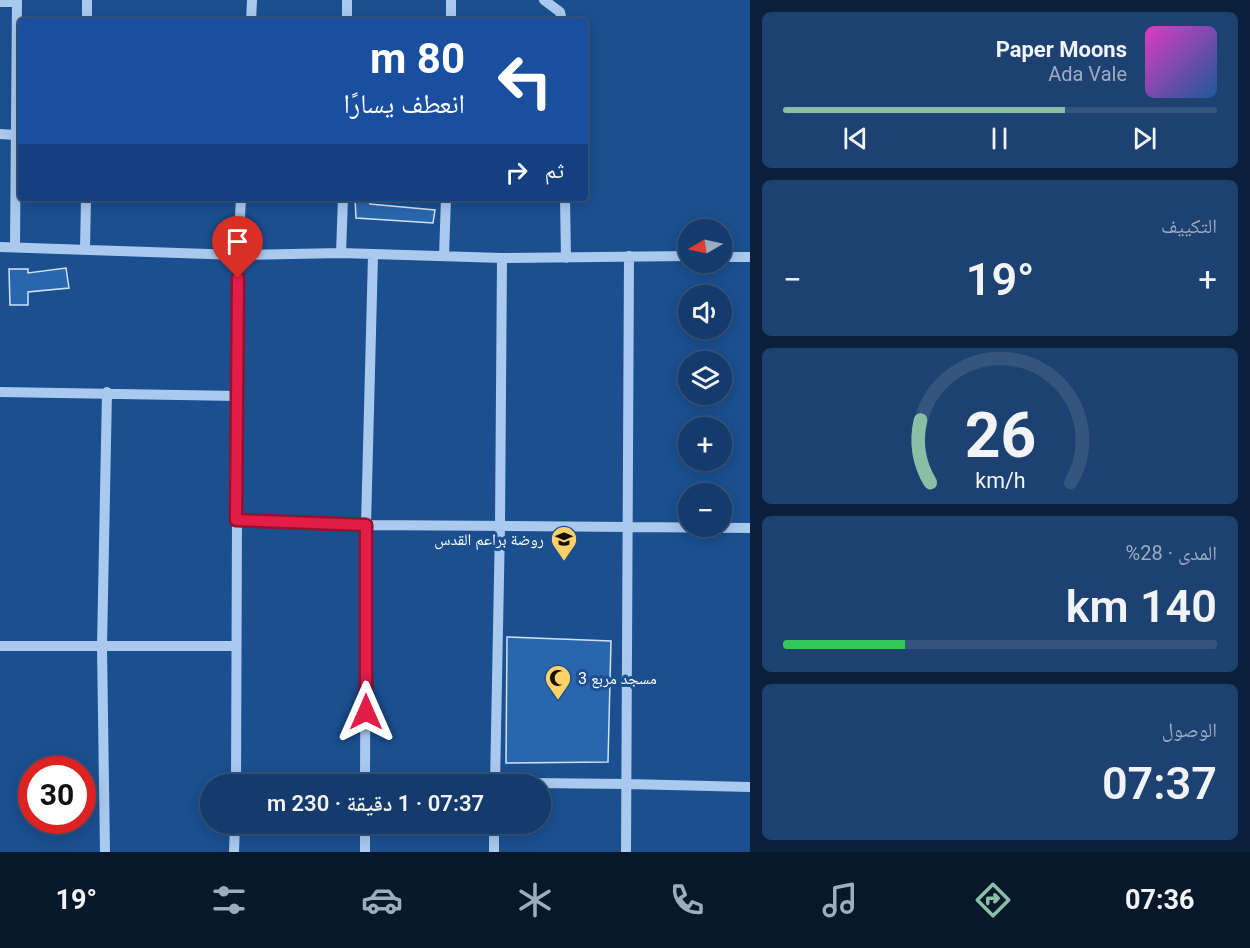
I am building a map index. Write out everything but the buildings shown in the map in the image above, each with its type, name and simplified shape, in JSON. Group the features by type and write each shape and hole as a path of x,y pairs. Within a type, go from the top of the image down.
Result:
{"street":[{"path":"87,0 87,18"},
{"path":"251,18 252,0"},
{"path":"347,0 347,18"},
{"path":"451,0 451,18"},
{"path":"544,0 560,12 561,18"},
{"path":"0,2 17,1 18,28"},
{"path":"15,247 18,82"},
{"path":"0,134 16,135"},
{"path":"85,249 86,201"},
{"path":"236,774 238,255 241,201"},
{"path":"341,254 343,201"},
{"path":"444,256 446,201"},
{"path":"565,201 566,258"},
{"path":"0,247 238,255 341,254 502,258 678,256"},
{"path":"365,774 366,525 373,255"},
{"path":"626,852 629,256"},
{"path":"732,257 750,257"},
{"path":"495,774 502,258"},
{"path":"0,392 238,396"},
{"path":"105,852 102,647 107,392"},
{"path":"236,520 366,525 750,528"},
{"path":"0,646 236,646"},
{"path":"551,784 750,787"},
{"path":"234,852 235,834"},
{"path":"365,834 365,852"},
{"path":"494,834 494,852"}],"place":[{"name":"روضة براعم القدس","path":"564,562"},
{"name":"مسجد مربع 3","path":"558,701"}],"route":[{"path":"238,278 236,520 366,525 366,712"}]}
